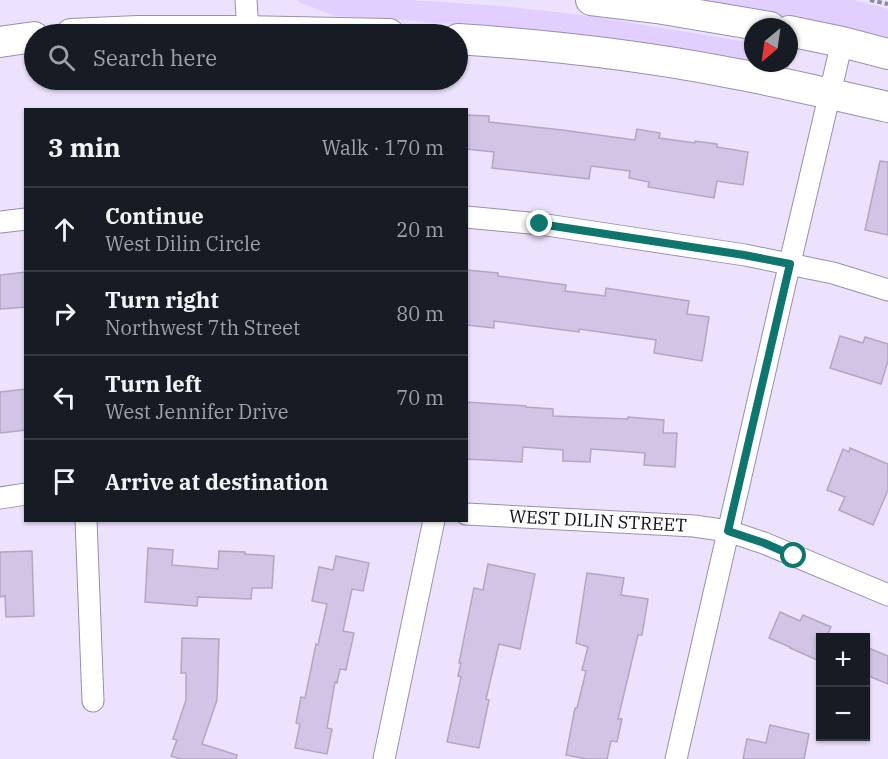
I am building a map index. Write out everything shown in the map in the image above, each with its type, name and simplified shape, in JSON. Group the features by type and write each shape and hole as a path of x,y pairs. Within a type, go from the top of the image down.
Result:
{"main road":[{"path":"591,0 744,23"},
{"path":"798,33 888,54"},
{"path":"0,42 24,38"},
{"path":"468,40 615,54 726,72 888,107"}],"street":[{"path":"246,0 248,24"},
{"path":"676,759 842,42"},
{"path":"468,217 540,224 744,255 832,273 888,290"},
{"path":"0,222 24,219"},
{"path":"0,498 24,494"},
{"name":"WEST DILIN STREET","path":"468,514 694,526 728,531 764,543 888,595"},
{"path":"86,522 93,701"},
{"path":"384,759 434,522"}],"path":[{"path":"870,0 888,4"}],"shaded area":[{"path":"298,0 410,0 501,6 590,16 744,42 744,63 553,33 468,24 335,16"},
{"path":"682,0 854,0 888,9 888,42 798,22 798,18 782,18"}],"building":[{"path":"468,115 489,116 489,122 635,140 637,129 660,133 659,138 717,144 717,147 748,152 743,185 717,181 714,198 648,187 649,182 629,178 630,171 591,166 589,179 492,168 494,152 468,149"},
{"path":"880,161 888,162 888,235 865,230"},
{"path":"468,270 566,285 565,291 605,296 606,288 689,301 687,314 709,317 702,361 654,353 656,340 579,329 579,332 494,321 494,328 468,325"},
{"path":"24,272 24,307 0,309 0,275"},
{"path":"840,336 863,343 865,337 888,344 888,361 881,384 830,368"},
{"path":"24,389 24,430 0,433 0,392"},
{"path":"468,402 553,409 553,416 664,420 663,433 677,433 675,467 644,465 645,453 591,449 590,462 563,461 563,450 523,447 522,462 468,459"},
{"path":"850,448 888,464 888,490 873,525 839,510 845,497 827,490 843,449 849,452"},
{"path":"148,548 173,550 172,565 218,569 219,551 274,556 272,588 252,588 251,599 198,597 197,606 145,602"},
{"path":"32,551 34,616 6,617 5,596 0,597 0,552"},
{"path":"336,556 369,563 363,591 352,589 343,631 354,633 346,670 340,669 337,683 335,682 327,728 332,729 327,754 295,748 300,724 296,723 301,697 305,698 327,604 312,601 319,567 333,570"},
{"path":"488,564 535,574 520,649 499,644 486,699 489,700 479,748 447,742 461,677 458,676 461,663 459,663 474,588 483,590"},
{"path":"587,573 624,578 621,595 648,599 642,635 638,635 618,719 622,719 617,742 611,741 607,759 586,759 566,755 575,708 577,708 586,671 582,670 588,647 576,643"},
{"path":"780,612 800,621 803,615 831,627 828,633 816,633 816,660 769,638"},
{"path":"182,638 219,639 217,700 202,744 237,755 236,759 181,759 171,756 177,740 173,739 186,700 186,673 181,673"},
{"path":"870,649 888,656 888,684 870,677"},
{"path":"770,725 809,734 804,759 743,759 747,739 766,743"}],"route":[{"path":"540,224 790,264 728,531 794,556"}]}
